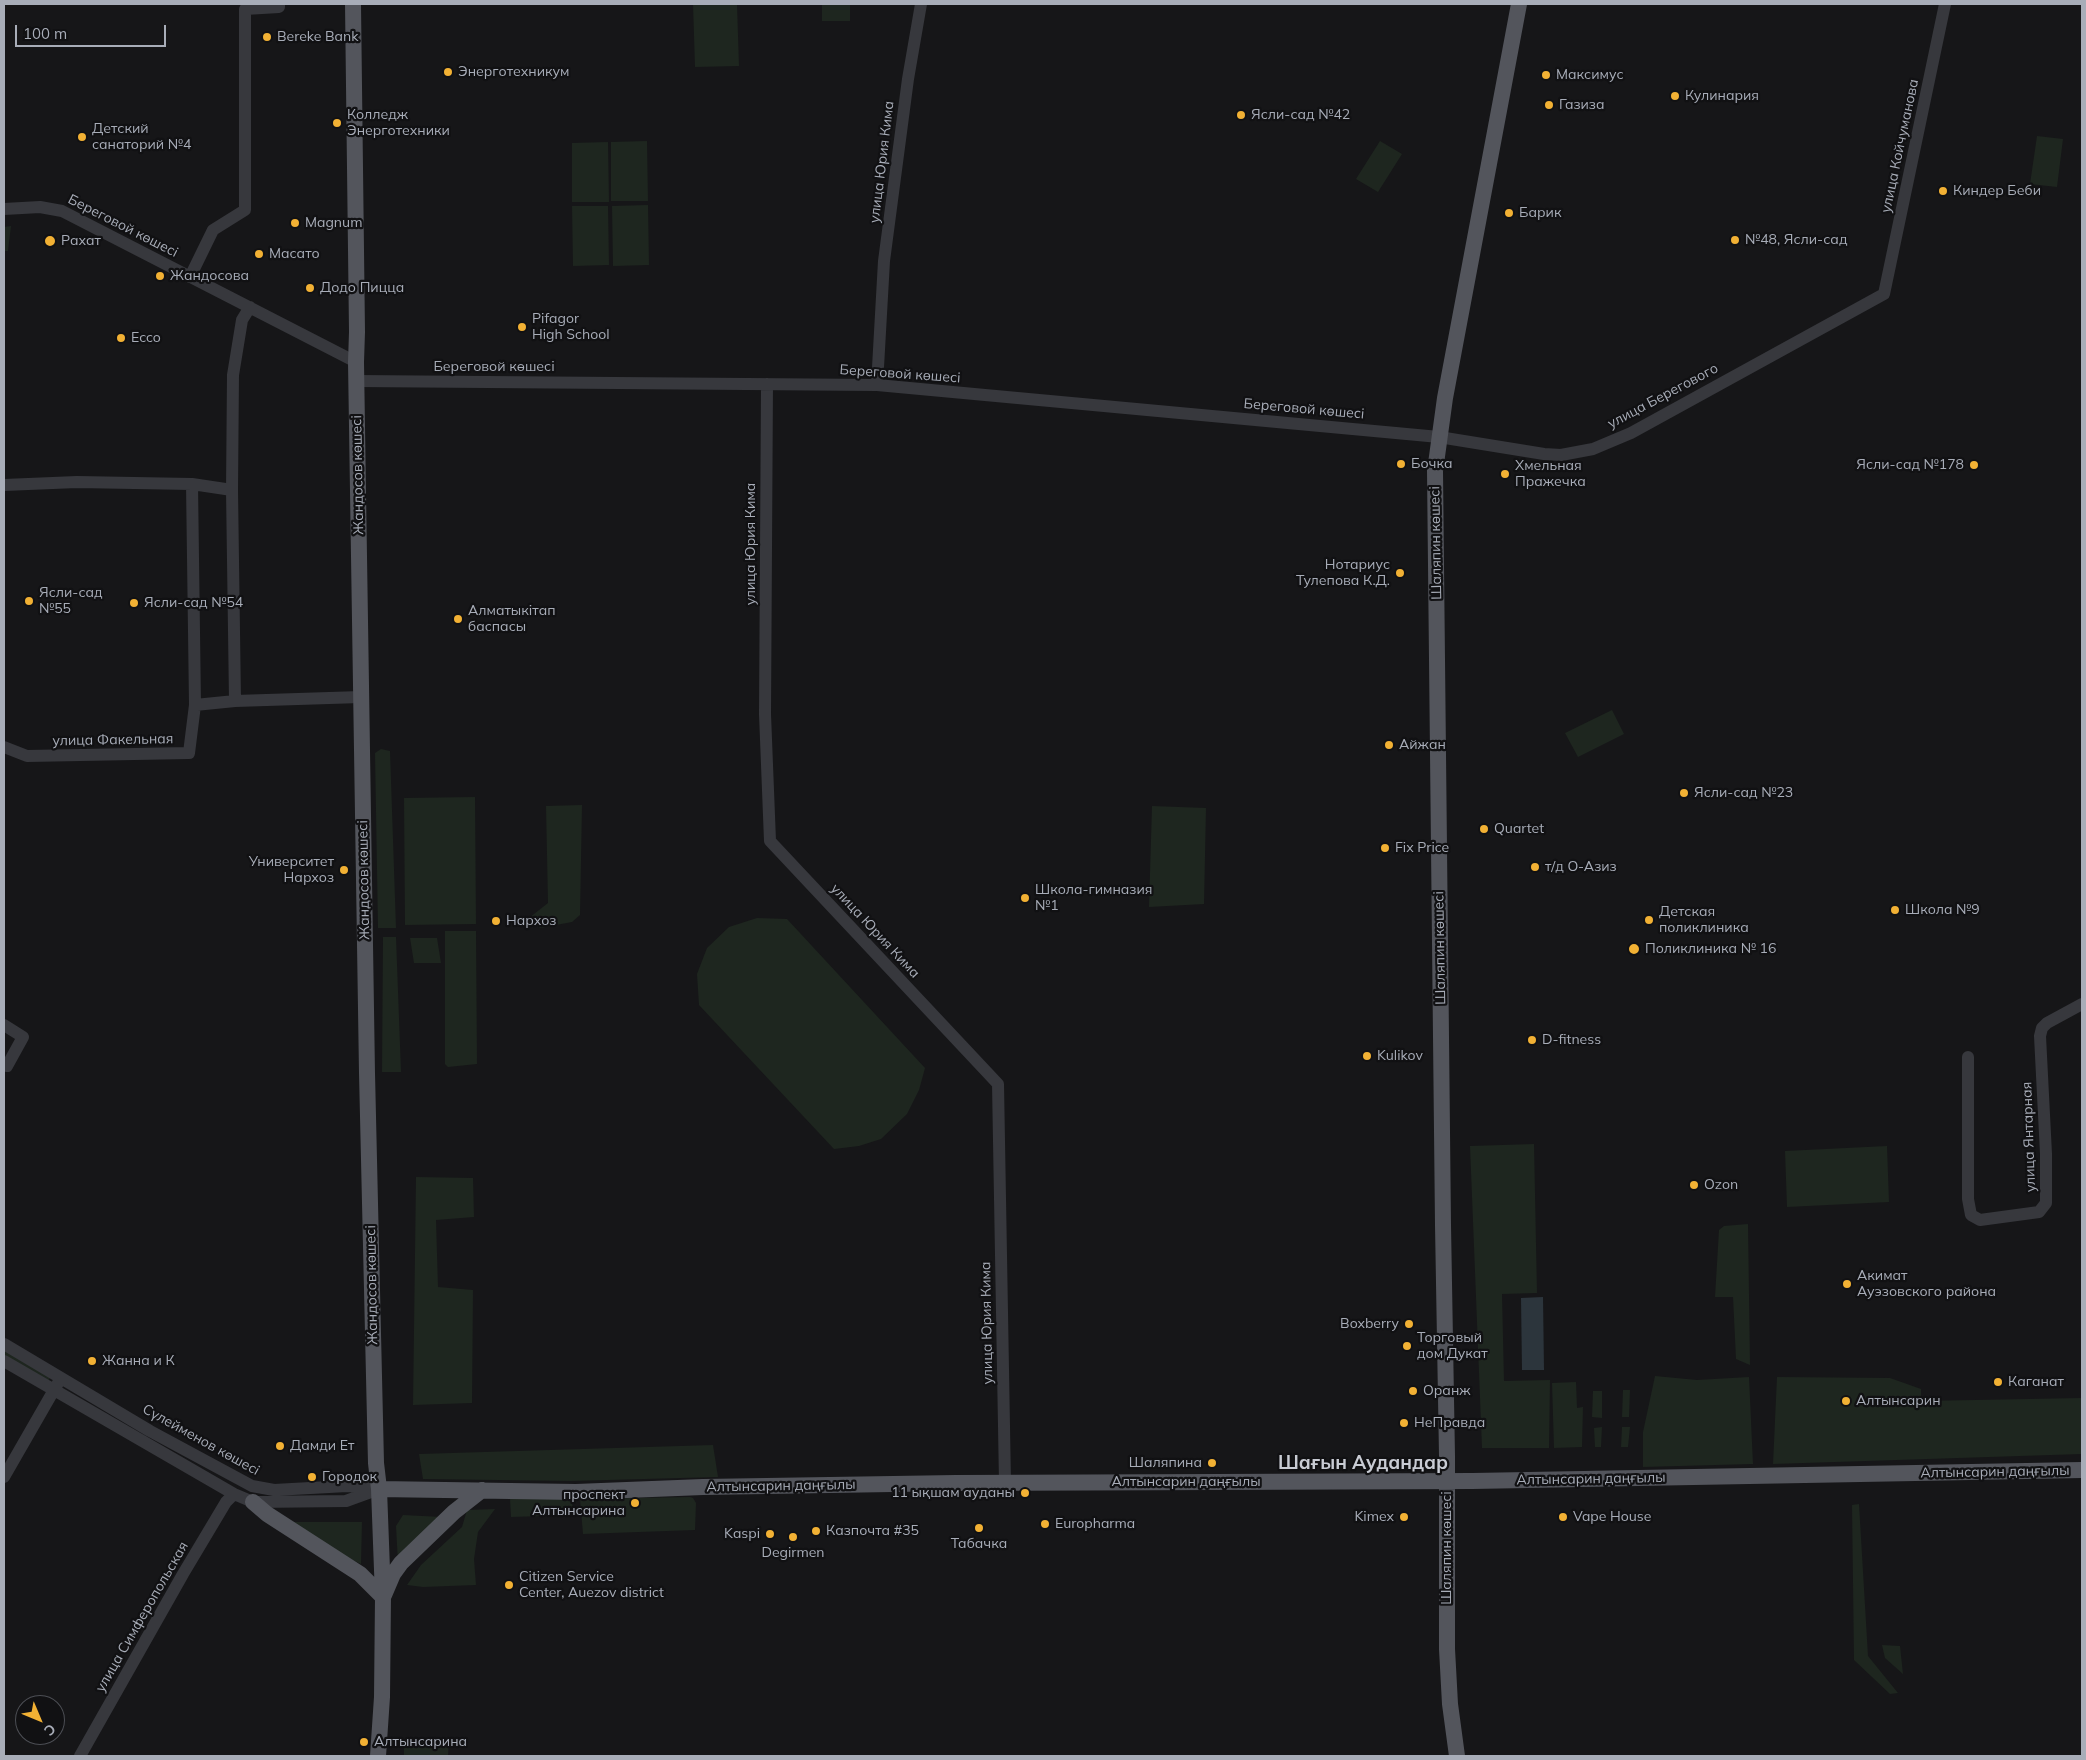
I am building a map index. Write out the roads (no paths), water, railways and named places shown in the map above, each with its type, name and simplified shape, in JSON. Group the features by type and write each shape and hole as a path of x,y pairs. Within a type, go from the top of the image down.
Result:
{"main road":[{"name":"Жандосов көшесі","path":"353,4 356,381 367,1073 376,1463 384,1597 382,1697 378,1756"},
{"name":"Шаляпин көшесі","path":"1457,1756 1450,1704 1448,1649 1448,1480 1435,492 1439,437 1519,4"},
{"name":"Алтынсарин даңғылы","path":"379,1489 576,1492 1005,1483 1448,1480 2082,1470"},
{"path":"252,1502 267,1514 360,1574 384,1597 393,1574 401,1563 454,1512 482,1490"}],"street":[{"path":"190,277 214,230 245,210 245,9 279,8 279,4"},
{"name":"улица Юрия Кима","path":"877,384 884,261 908,79 921,4"},
{"name":"улица Койчуманова","path":"1884,294 1945,4"},
{"name":"Береговой көшесі","path":"4,209 40,207 62,211 356,362"},
{"name":"улица Берегового","path":"1439,437 1544,454 1561,455 1593,449 1631,433 1884,294"},
{"path":"235,701 232,490 233,375 242,320 250,306"},
{"name":"Береговой көшесі","path":"356,381 877,384 1439,437"},
{"name":"улица Юрия Кима","path":"768,384 765,714 770,841 998,1084 1005,1483"},
{"path":"4,484 77,482 192,484 232,490"},
{"path":"192,484 195,705 235,701 361,697"},
{"name":"улица Факельная","path":"4,747 27,756 189,753 195,705"},
{"name":"улица Янтарная","path":"1968,1058 1968,1199 1971,1214 1980,1220 2039,1212 2046,1203 2046,1154 2040,1036 2042,1028 2047,1023 2082,1004"},
{"path":"4,1025 23,1037 6,1066 4,1065"},
{"name":"Сүлейменов көшесі","path":"4,1344 150,1430 252,1486 274,1490 347,1486 379,1489"},
{"name":"Сүлейменов көшесі","path":"4,1361 234,1494 252,1502 346,1501 379,1489"},
{"path":"4,1477 62,1377"},
{"name":"улица Симферопольская","path":"80,1756 188,1566 226,1502 234,1494"}],"place":[{"name":"Bereke Bank","path":"267,37"},
{"name":"Энерготехникум","path":"448,72"},
{"name":"Максимус","path":"1546,75"},
{"name":"Кулинария","path":"1675,96"},
{"name":"Газиза","path":"1549,105"},
{"name":"Ясли-сад №42","path":"1241,115"},
{"name":"Колледж Энерготехники","path":"337,123"},
{"name":"Детский санаторий №4","path":"82,137"},
{"name":"Киндер Беби","path":"1943,191"},
{"name":"Барик","path":"1509,213"},
{"name":"Magnum","path":"295,223"},
{"name":"№48, Ясли-сад","path":"1735,240"},
{"name":"Рахат","path":"50,241"},
{"name":"Масато","path":"259,254"},
{"name":"Жандосова","path":"160,276"},
{"name":"Додо Пицца","path":"310,288"},
{"name":"Pifagor High School","path":"522,327"},
{"name":"Ecco","path":"121,338"},
{"name":"Бочка","path":"1401,464"},
{"name":"Ясли-сад №178","path":"1974,465"},
{"name":"Хмельная Пражечка","path":"1505,474"},
{"name":"Нотариус Тулепова К.Д.","path":"1400,573"},
{"name":"Ясли-сад №55","path":"29,601"},
{"name":"Ясли-сад №54","path":"134,603"},
{"name":"Алматыкітап баспасы","path":"458,619"},
{"name":"Айжан","path":"1389,745"},
{"name":"Ясли-сад №23","path":"1684,793"},
{"name":"Quartet","path":"1484,829"},
{"name":"Fix Price","path":"1385,848"},
{"name":"т/д О-Азиз","path":"1535,867"},
{"name":"Университет Нархоз","path":"344,870"},
{"name":"Школа-гимназия №1","path":"1025,898"},
{"name":"Школа №9","path":"1895,910"},
{"name":"Детская поликлиника","path":"1649,920"},
{"name":"Нархоз","path":"496,921"},
{"name":"Поликлиника № 16","path":"1634,949"},
{"name":"D-fitness","path":"1532,1040"},
{"name":"Kulikov","path":"1367,1056"},
{"name":"Ozon","path":"1694,1185"},
{"name":"Акимат Ауэзовского района","path":"1847,1284"},
{"name":"Boxberry","path":"1409,1324"},
{"name":"Торговый дом Дукат","path":"1407,1346"},
{"name":"Жанна и К","path":"92,1361"},
{"name":"Каганат","path":"1998,1382"},
{"name":"Оранж","path":"1413,1391"},
{"name":"Алтынсарин","path":"1846,1401"},
{"name":"НеПравда","path":"1404,1423"},
{"name":"Дамди Ет","path":"280,1446"},
{"name":"Шаляпина","path":"1212,1463"},
{"name":"Городок","path":"312,1477"},
{"name":"11 ықшам ауданы","path":"1025,1493"},
{"name":"проспект Алтынсарина","path":"635,1503"},
{"name":"Kimex","path":"1404,1517"},
{"name":"Vape House","path":"1563,1517"},
{"name":"Europharma","path":"1045,1524"},
{"name":"Табачка","path":"979,1528"},
{"name":"Казпочта #35","path":"816,1531"},
{"name":"Kaspi","path":"770,1534"},
{"name":"Degirmen","path":"793,1537"},
{"name":"Citizen Service Center, Auezov district","path":"509,1585"},
{"name":"Алтынсарина","path":"364,1742"}],"district":[{"name":"Шағын Аудандар","path":"1363,1463"}]}
